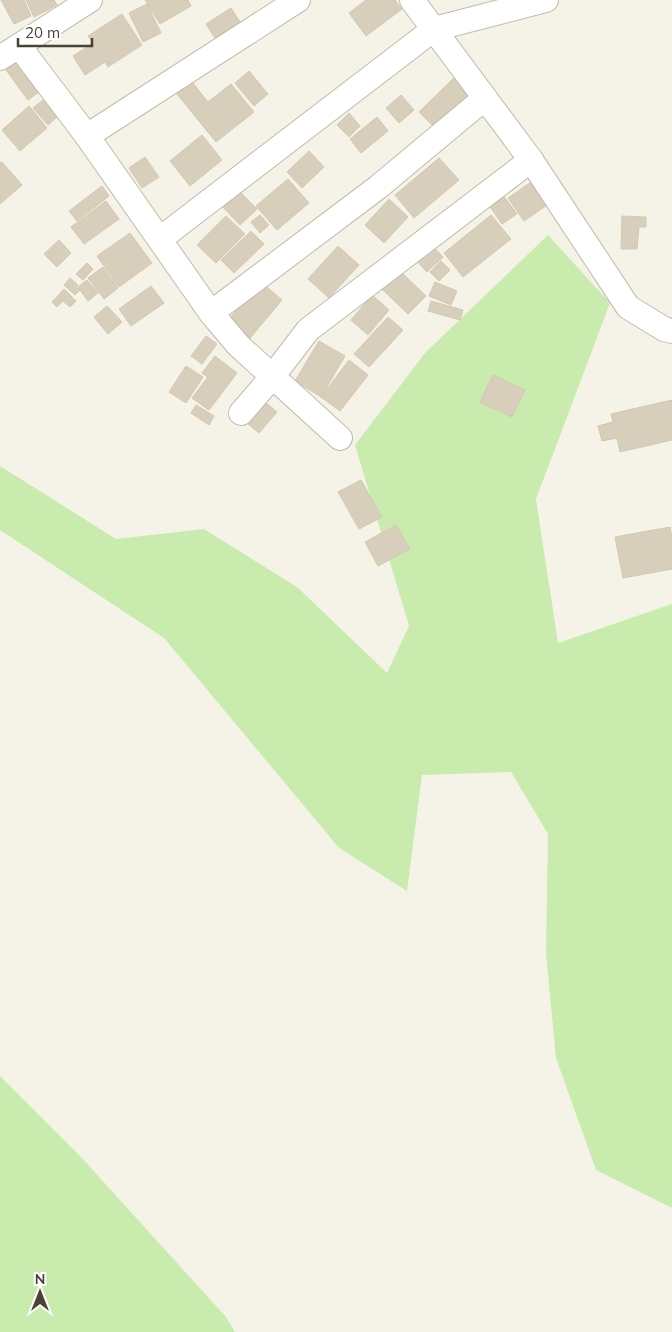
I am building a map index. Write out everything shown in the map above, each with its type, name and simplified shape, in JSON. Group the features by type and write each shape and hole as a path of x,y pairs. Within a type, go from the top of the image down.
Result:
{"street":[{"path":"90,0 5,52 87,136 211,312 238,345 340,438"},
{"path":"87,136 298,0"},
{"path":"412,0 531,160 628,307 664,329 672,331"},
{"path":"160,239 434,29 546,0"},
{"path":"211,312 377,188 485,98"},
{"path":"241,413 272,377 308,330 531,160"}],"green space":[{"path":"548,235 610,303 536,499 558,643 672,604 672,1208 596,1170 556,1058 546,954 548,834 511,772 422,775 407,891 339,848 164,638 0,530 0,466 116,539 204,529 297,587 387,673 409,626 355,445 425,353"},
{"path":"0,1076 80,1156 226,1317 235,1332 0,1332"}],"building":[{"path":"1,0 24,0 31,16 14,24"},
{"path":"26,0 54,0 57,5 34,17"},
{"path":"145,0 188,0 191,6 160,24"},
{"path":"366,0 395,0 402,9 366,36 349,13"},
{"path":"147,4 161,33 143,42 129,13"},
{"path":"231,8 240,22 215,38 206,24"},
{"path":"122,14 142,45 108,67 105,62 85,75 73,56 93,43 88,36"},
{"path":"21,59 43,89 28,100 6,70"},
{"path":"249,71 268,94 254,106 235,83"},
{"path":"458,74 476,92 437,130 419,112"},
{"path":"192,82 208,102 231,84 254,112 216,142 177,94"},
{"path":"401,95 414,110 399,123 386,108"},
{"path":"43,100 57,117 48,125 33,108"},
{"path":"29,106 47,128 20,151 2,130"},
{"path":"349,113 360,126 349,137 337,125"},
{"path":"377,117 388,131 361,153 350,139"},
{"path":"202,135 222,160 190,186 170,161"},
{"path":"309,151 324,167 302,188 287,172"},
{"path":"145,157 159,177 142,188 129,168"},
{"path":"439,158 459,180 414,218 395,195"},
{"path":"2,162 22,185 0,204 0,163"},
{"path":"537,178 553,201 524,221 508,198"},
{"path":"288,179 309,203 277,230 256,206"},
{"path":"102,186 109,196 77,221 69,211"},
{"path":"237,189 257,209 240,225 221,205"},
{"path":"500,191 517,214 502,224 486,201"},
{"path":"389,199 408,217 384,243 365,225"},
{"path":"106,201 119,219 84,244 71,227"},
{"path":"260,215 269,225 260,233 251,222"},
{"path":"491,215 511,239 463,277 444,253"},
{"path":"226,216 245,234 216,263 197,245"},
{"path":"622,216 646,217 646,227 639,227 637,249 621,249"},
{"path":"251,231 264,244 234,273 221,260"},
{"path":"130,233 152,263 119,287 97,256"},
{"path":"59,240 71,253 57,267 44,254"},
{"path":"429,242 443,257 427,272 413,257"},
{"path":"338,246 359,265 329,298 308,279"},
{"path":"441,261 450,270 439,281 430,272"},
{"path":"87,263 93,269 83,280 76,274"},
{"path":"103,267 118,288 104,299 88,278"},
{"path":"400,271 426,296 408,314 382,289"},
{"path":"70,278 78,285 76,287 80,290 75,295 64,285"},
{"path":"87,280 98,293 88,301 78,287"},
{"path":"261,282 282,300 246,343 224,325"},
{"path":"435,282 457,291 451,305 429,296"},
{"path":"151,286 164,303 131,326 119,309"},
{"path":"64,289 76,301 70,307 63,301 57,307 52,302"},
{"path":"372,295 389,310 368,335 351,320"},
{"path":"431,301 463,310 460,320 428,311"},
{"path":"107,306 122,322 108,334 94,317"},
{"path":"388,317 403,330 369,367 354,354"},
{"path":"206,336 217,344 202,364 191,356"},
{"path":"319,341 345,356 321,397 295,381"},
{"path":"215,356 237,373 209,410 192,398 208,377 202,373"},
{"path":"349,360 368,375 340,411 321,397"},
{"path":"186,366 203,377 186,403 169,392"},
{"path":"493,375 525,390 512,417 480,402"},
{"path":"260,398 277,412 259,433 242,419"},
{"path":"672,400 672,440 620,452 617,438 602,441 598,426 613,422 611,414"},
{"path":"196,405 214,416 209,425 191,413"},
{"path":"361,480 382,517 359,529 338,492"},
{"path":"396,525 410,549 378,566 365,542"},
{"path":"670,527 672,569 623,578 615,537"}]}
